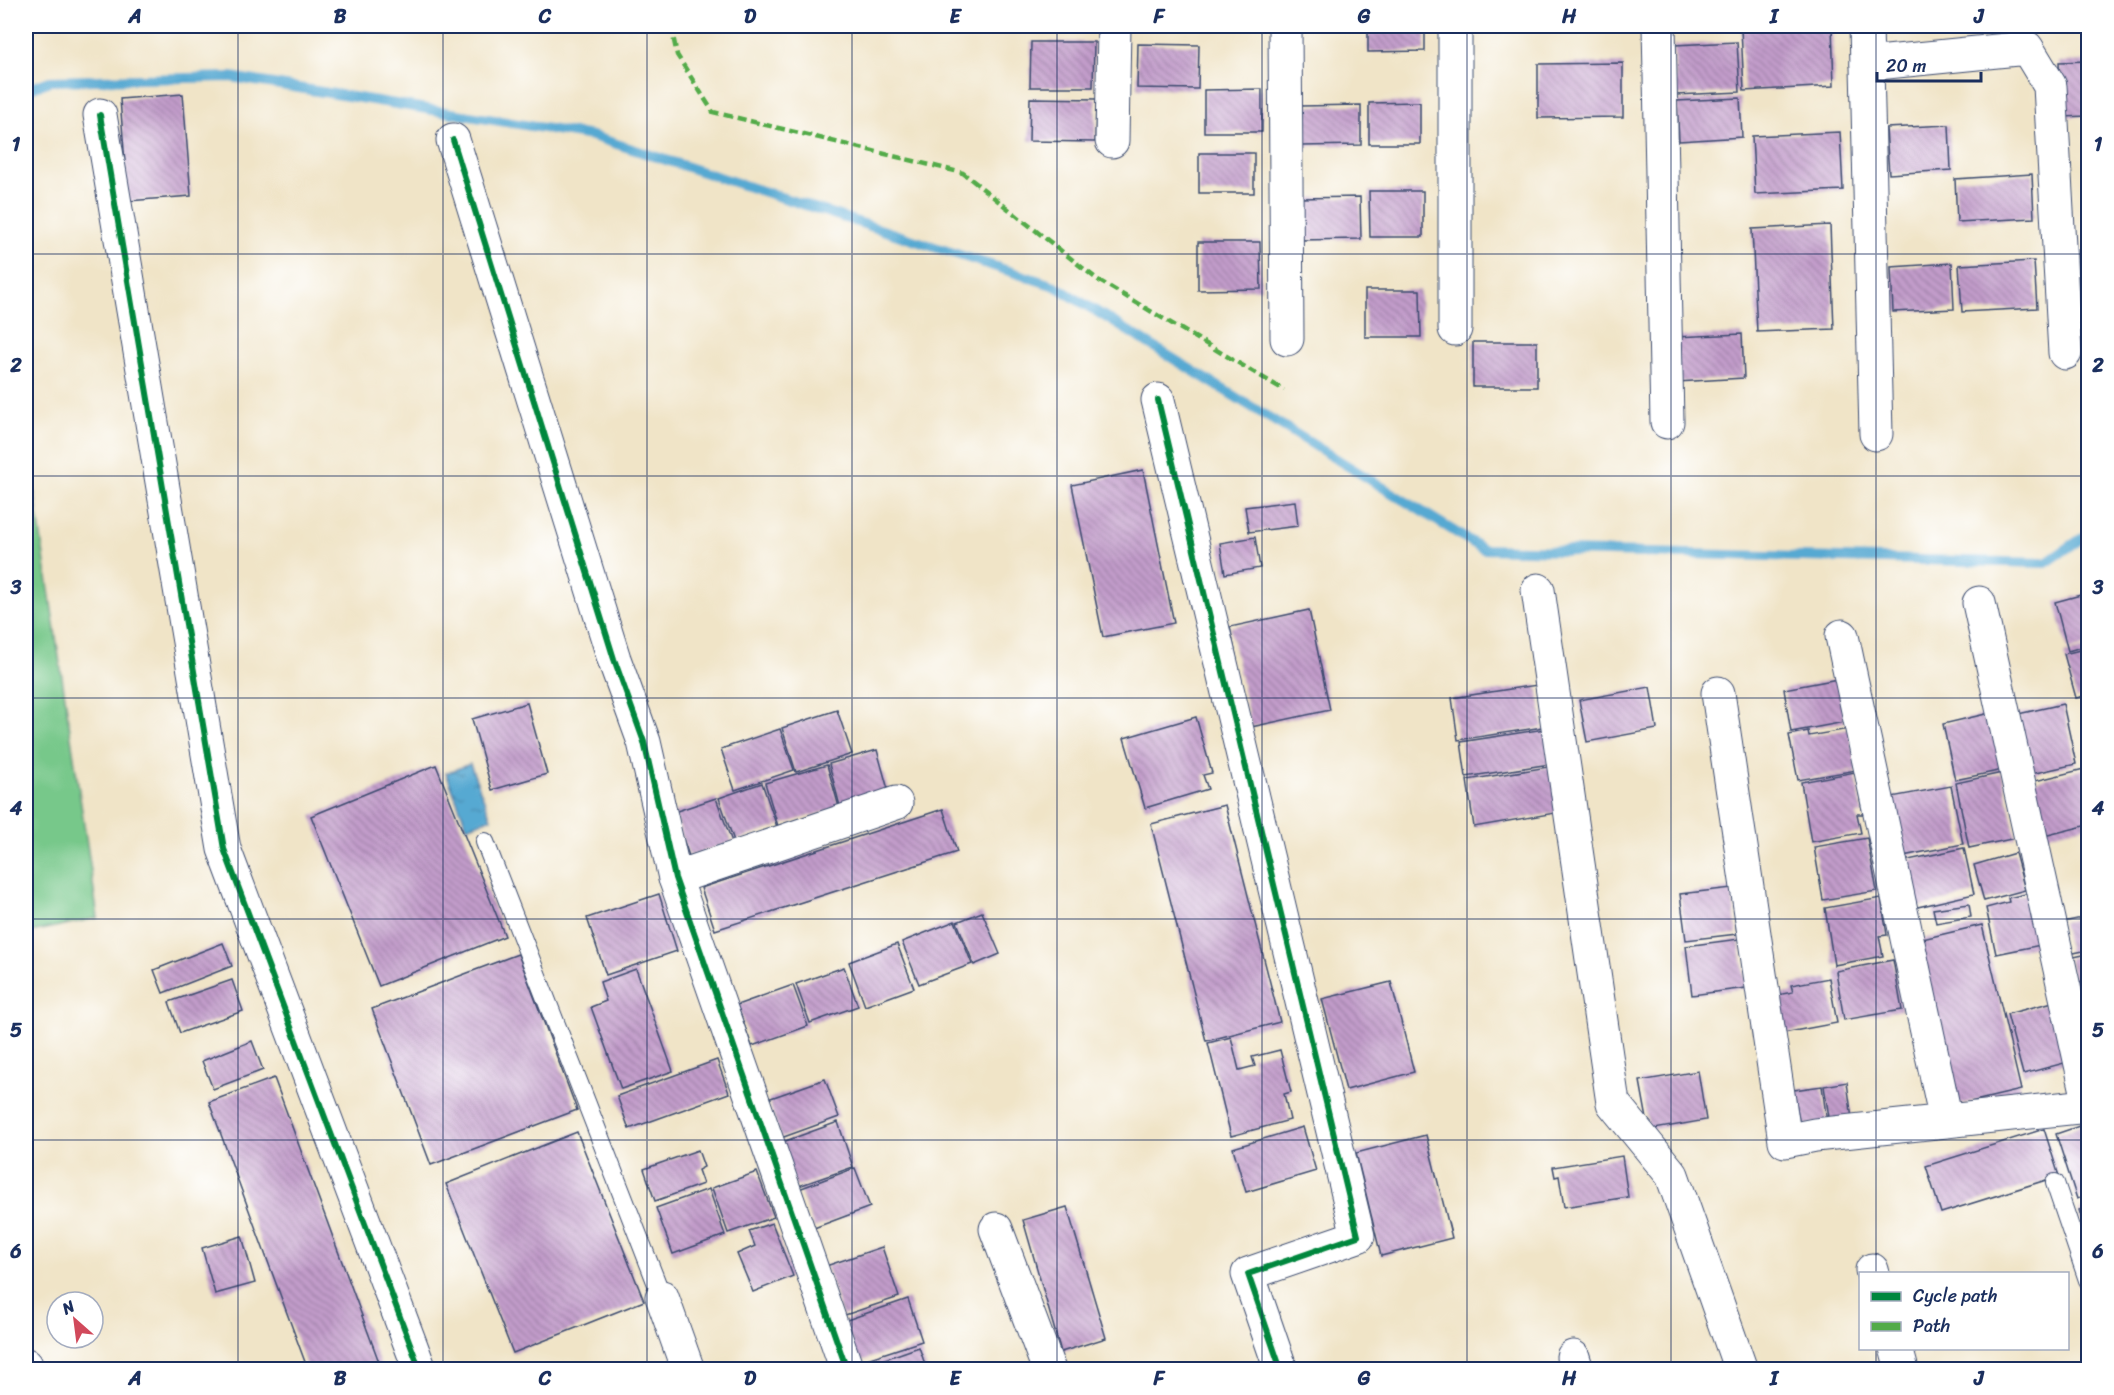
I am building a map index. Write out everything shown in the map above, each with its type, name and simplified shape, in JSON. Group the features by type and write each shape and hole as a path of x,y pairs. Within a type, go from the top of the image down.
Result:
{"street":[{"path":"1112,141 1114,26"},
{"path":"1285,26 1287,339"},
{"path":"1455,26 1455,329"},
{"path":"1659,26 1667,422"},
{"path":"1866,26 1876,434"},
{"path":"1868,64 2027,48 2050,86 2065,353"},
{"path":"100,115 224,849 420,1370"},
{"path":"453,140 614,659 644,742 675,878 847,1370"},
{"path":"1158,400 1358,1236 1248,1274 1281,1370"},
{"path":"1538,590 1613,1103 1672,1175 1741,1370"},
{"path":"1979,603 2088,1096"},
{"path":"1842,636 1946,1120"},
{"path":"1718,693 1785,1141 1815,1135 2088,1106"},
{"path":"675,878 896,803"},
{"path":"996,1229 1048,1370"},
{"path":"662,1297 688,1370"},
{"path":"1897,1350 1902,1370"},
{"path":"26,1365 27,1370"}],"lane":[{"path":"485,842 662,1297"},
{"path":"2055,1183 2088,1280"}],"green space":[{"path":"26,436 98,918 26,933"}],"water":[{"path":"470,764 491,818 467,827 446,773"}],"building":[{"path":"1368,26 1425,26 1425,51 1368,52"},
{"path":"1832,26 1834,86 1744,91 1741,29"},
{"path":"1031,42 1094,42 1093,87 1030,87"},
{"path":"1737,42 1740,92 1676,95 1674,45"},
{"path":"1138,44 1199,45 1198,89 1137,88"},
{"path":"2088,61 2088,116 2061,117 2059,62"},
{"path":"1623,63 1623,117 1538,118 1538,64"},
{"path":"1262,89 1262,132 1204,132 1204,90"},
{"path":"183,94 191,196 128,201 120,99"},
{"path":"1030,98 1096,99 1095,142 1029,141"},
{"path":"1740,98 1742,137 1679,141 1677,101"},
{"path":"1420,102 1420,144 1369,144 1369,103"},
{"path":"1361,105 1361,145 1300,146 1300,106"},
{"path":"1949,125 1951,170 1889,174 1886,128"},
{"path":"1840,132 1843,190 1755,194 1752,136"},
{"path":"1199,153 1254,153 1254,193 1199,193"},
{"path":"2032,174 2034,218 1957,222 1955,179"},
{"path":"1369,191 1423,191 1423,237 1370,237"},
{"path":"1360,197 1361,239 1298,240 1298,198"},
{"path":"1830,225 1834,329 1757,332 1752,229"},
{"path":"1198,242 1260,242 1261,289 1198,290"},
{"path":"2034,261 2037,308 1962,312 1959,265"},
{"path":"1952,263 1954,309 1893,312 1891,267"},
{"path":"1365,290 1420,290 1421,337 1365,337"},
{"path":"1742,334 1744,378 1677,382 1675,337"},
{"path":"1473,342 1537,342 1537,387 1473,387"},
{"path":"1143,470 1174,623 1103,637 1072,485"},
{"path":"1295,501 1298,526 1249,532 1245,507"},
{"path":"1255,537 1260,568 1225,574 1220,543"},
{"path":"2088,593 2088,645 2068,651 2055,602"},
{"path":"1309,610 1330,710 1251,727 1230,627"},
{"path":"2088,648 2088,695 2076,698 2064,654"},
{"path":"1838,679 1845,722 1791,732 1784,689"},
{"path":"1537,685 1543,727 1458,740 1452,698"},
{"path":"1650,687 1657,729 1587,742 1579,700"},
{"path":"527,703 547,774 492,790 472,719"},
{"path":"2063,704 2076,764 2031,774 2018,714"},
{"path":"837,710 852,754 796,772 782,728"},
{"path":"1990,713 2003,770 1955,780 1943,724"},
{"path":"1196,717 1212,773 1203,775 1208,789 1145,808 1124,738"},
{"path":"780,729 794,770 735,790 721,749"},
{"path":"1545,729 1550,764 1466,777 1461,742"},
{"path":"1849,729 1857,770 1798,780 1789,735 1808,731 1809,736"},
{"path":"877,750 889,793 840,806 829,764"},
{"path":"436,765 505,936 379,986 311,816"},
{"path":"827,765 839,807 778,826 765,783"},
{"path":"1554,766 1561,812 1474,827 1467,780"},
{"path":"2088,768 2088,825 2040,837 2027,783"},
{"path":"1855,772 1863,814 1857,814 1861,833 1811,842 1801,782"},
{"path":"2002,773 2016,838 1969,848 1956,783"},
{"path":"762,783 777,827 734,841 719,798"},
{"path":"1951,786 1963,844 1898,857 1886,798"},
{"path":"716,798 732,842 689,856 674,812"},
{"path":"1225,805 1280,1022 1206,1041 1151,824"},
{"path":"943,809 957,852 715,930 701,888"},
{"path":"1867,838 1877,891 1823,900 1814,847"},
{"path":"1964,848 1974,894 1909,909 1899,862"},
{"path":"2015,853 2025,890 1984,901 1974,865"},
{"path":"1732,888 1737,934 1686,940 1680,894"},
{"path":"2030,893 2041,945 1996,954 1986,908 2009,902 2008,898"},
{"path":"659,894 677,951 606,975 587,918"},
{"path":"1881,898 1887,935 1879,936 1883,956 1834,965 1825,908"},
{"path":"1969,904 1971,917 1936,923 1933,909"},
{"path":"982,912 1000,954 974,965 957,922"},
{"path":"2088,917 2088,950 2069,954 2062,922"},
{"path":"955,921 972,964 919,984 902,942"},
{"path":"1982,925 2021,1090 1953,1106 1914,941"},
{"path":"1739,939 1746,988 1692,995 1686,946"},
{"path":"223,943 232,966 163,993 154,970"},
{"path":"897,944 914,988 865,1006 849,962"},
{"path":"518,954 577,1110 431,1165 372,1009"},
{"path":"2088,954 2088,980 2074,983 2069,958"},
{"path":"1893,960 1902,1010 1844,1020 1836,971"},
{"path":"844,967 858,1006 810,1023 796,984"},
{"path":"636,969 673,1071 621,1089 591,1007 606,1001 600,982"},
{"path":"1829,978 1837,1023 1783,1033 1777,995 1793,992 1791,985"},
{"path":"232,980 243,1011 180,1033 169,1002"},
{"path":"1391,982 1414,1072 1346,1090 1322,999"},
{"path":"793,985 808,1026 752,1046 737,1005"},
{"path":"2053,1002 2068,1062 2023,1074 2007,1014"},
{"path":"1231,1037 1239,1070 1255,1066 1252,1057 1280,1050 1291,1092 1284,1094 1290,1120 1231,1136 1208,1043"},
{"path":"252,1041 263,1070 213,1089 202,1061"},
{"path":"717,1060 729,1093 629,1129 617,1096"},
{"path":"1698,1071 1706,1120 1649,1130 1640,1081"},
{"path":"274,1078 382,1370 308,1370 209,1102"},
{"path":"825,1079 839,1117 781,1138 768,1099"},
{"path":"1847,1082 1852,1119 1830,1123 1824,1086"},
{"path":"1822,1086 1827,1122 1800,1126 1794,1090"},
{"path":"838,1122 853,1167 796,1187 780,1143"},
{"path":"2088,1123 2088,1195 2077,1199 2056,1134"},
{"path":"1303,1127 1316,1171 1246,1192 1233,1148"},
{"path":"2044,1129 2059,1176 1941,1213 1926,1166"},
{"path":"577,1132 644,1301 513,1353 446,1184"},
{"path":"1426,1135 1452,1238 1381,1256 1356,1153"},
{"path":"698,1150 704,1167 698,1170 703,1184 655,1201 644,1169"},
{"path":"1622,1156 1628,1197 1564,1207 1559,1176 1555,1177 1553,1167"},
{"path":"855,1168 870,1207 814,1228 799,1189"},
{"path":"757,1172 774,1217 728,1233 712,1188"},
{"path":"709,1189 725,1235 673,1254 656,1208"},
{"path":"1067,1207 1106,1338 1061,1352 1023,1220"},
{"path":"2088,1207 2088,1238 2079,1210"},
{"path":"772,1223 793,1276 753,1292 737,1254 755,1246 749,1231"},
{"path":"242,1236 255,1283 215,1294 202,1248"},
{"path":"882,1247 899,1297 842,1316 826,1266"},
{"path":"908,1299 922,1341 858,1362 844,1321"},
{"path":"919,1347 927,1370 863,1370 862,1367"}],"waterway":[{"path":"26,90 50,81 231,77 592,136 1055,286 1483,549 2046,563 2088,534"}],"marked path":[{"path":"671,26 677,55 713,112 963,173 1098,280 1284,390"}],"cycle path":[{"path":"100,115 224,849 420,1370"},
{"path":"453,140 614,659 644,742 675,878 847,1370"},
{"path":"1158,400 1358,1236 1248,1274 1281,1370"}]}
